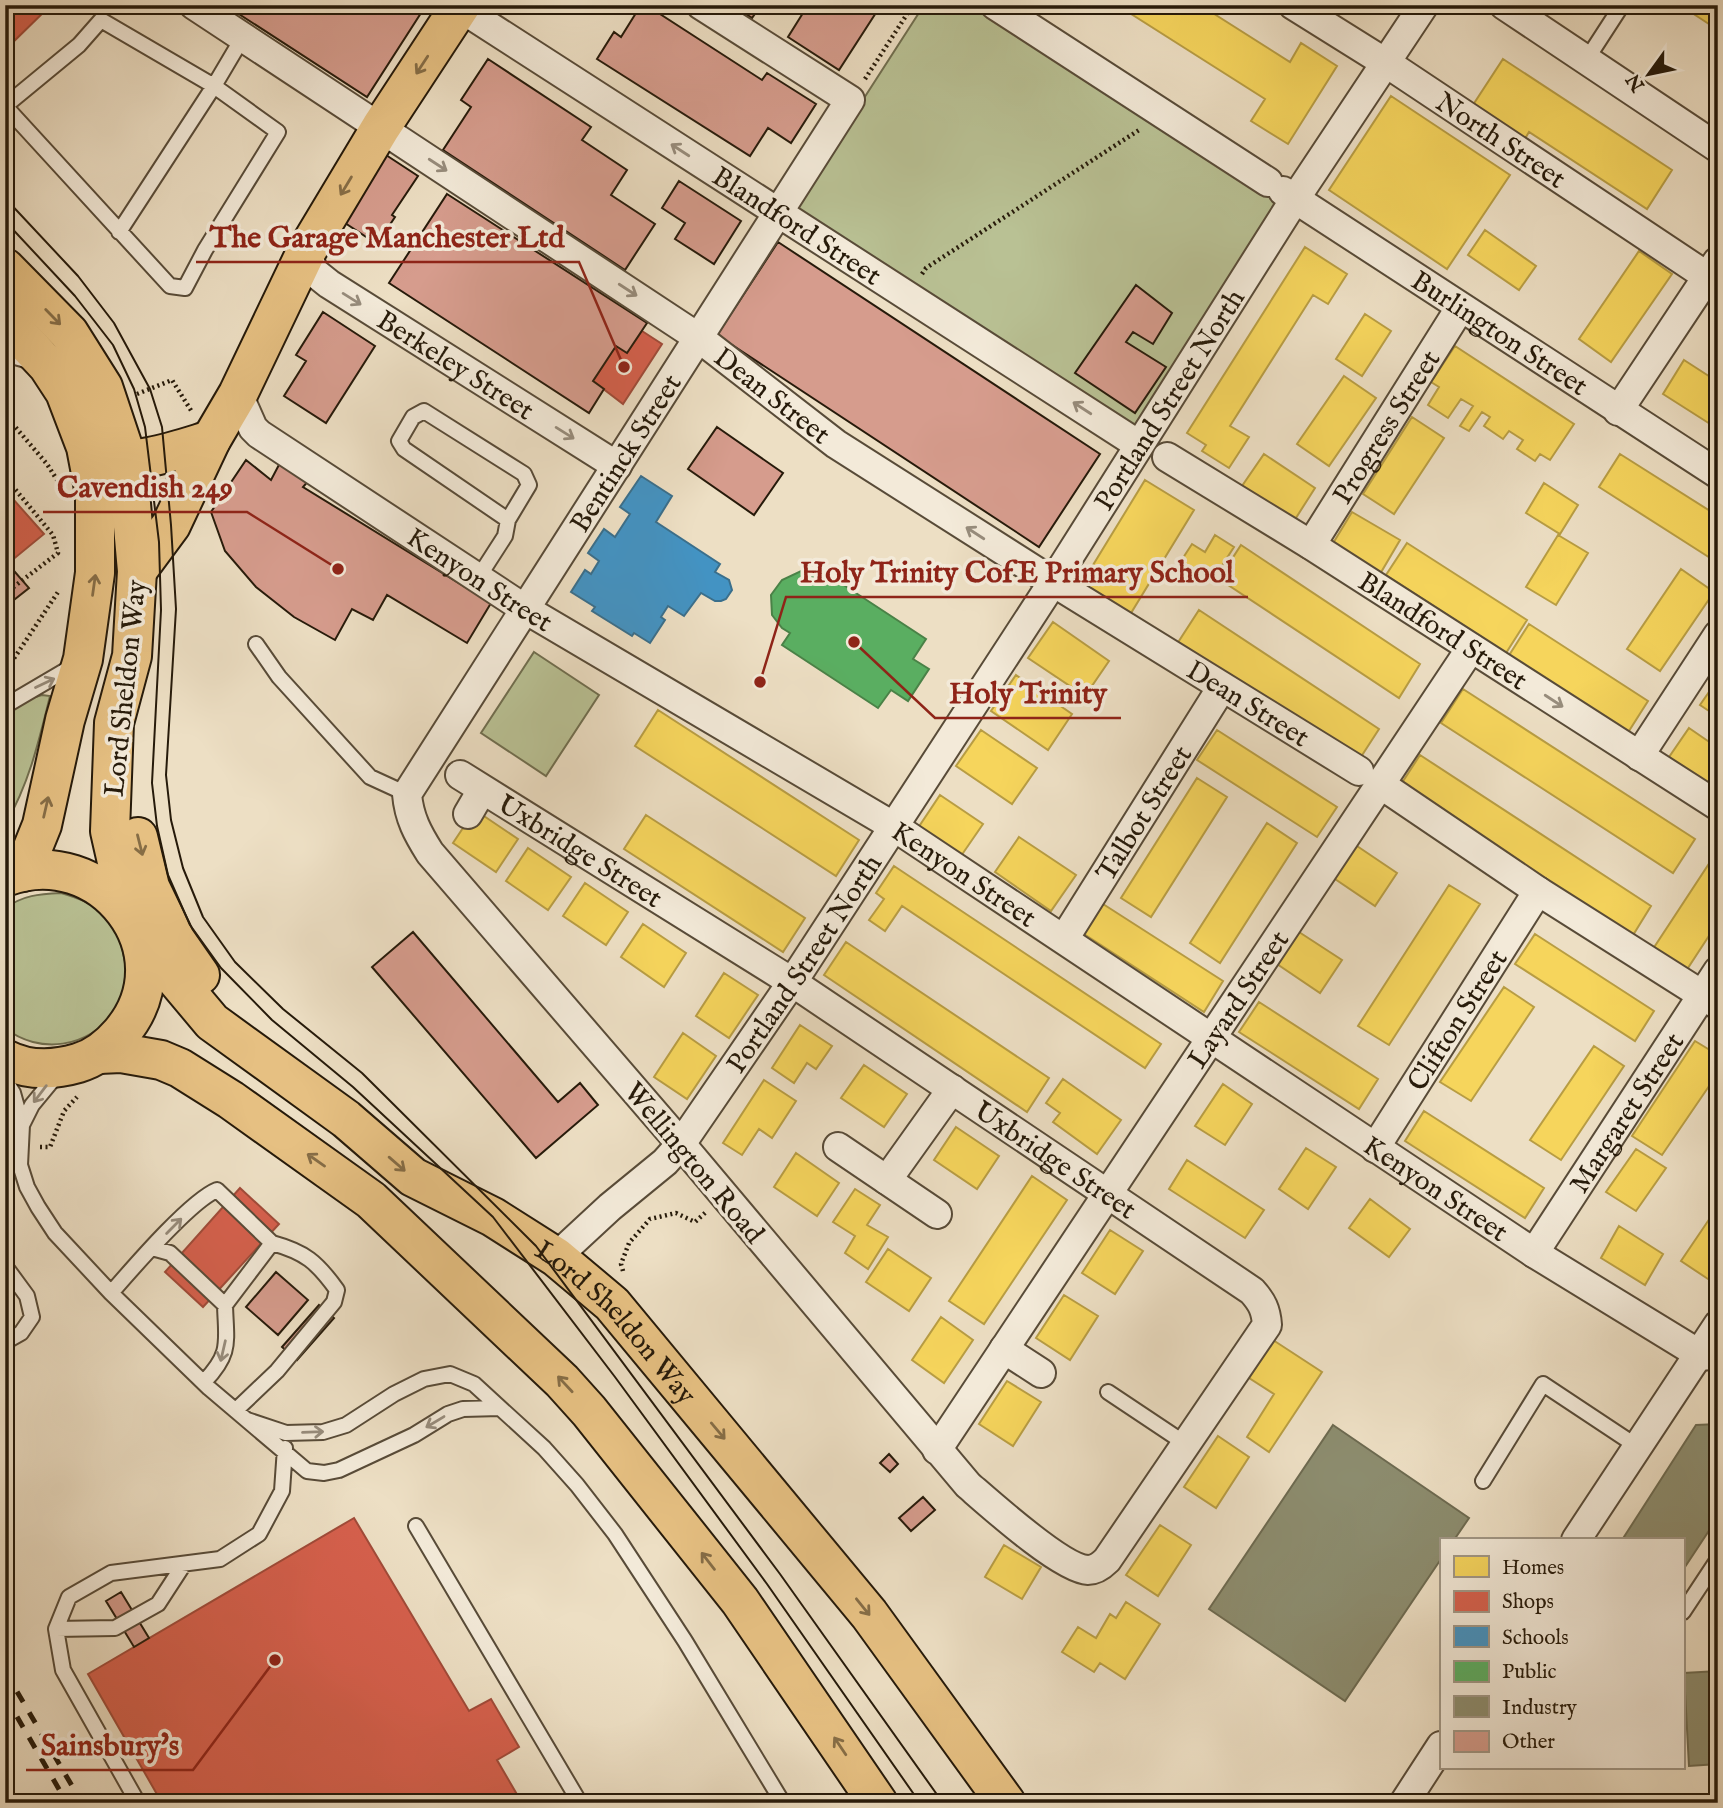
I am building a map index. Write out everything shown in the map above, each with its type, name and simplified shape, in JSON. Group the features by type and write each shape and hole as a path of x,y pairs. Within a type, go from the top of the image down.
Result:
{"highway":[{"path":"137,571 172,525 211,440 238,394 306,252 381,127 459,6"},
{"path":"5,268 69,333 103,387 127,459"},
{"path":"5,320 48,366 65,392 86,447 109,458 127,459 166,453 211,440"},
{"name":"Lord Sheldon Way","path":"12,871 42,825 65,720 83,659 95,572 94,494 86,447"},
{"name":"Lord Sheldon Way","path":"127,459 137,571 132,656 114,723 110,831 134,925 212,1021 346,1119 413,1177 493,1217 556,1257 612,1304 869,1614 1006,1803"},
{"path":"132,656 133,818 150,887 175,939 217,998 346,1119"},
{"path":"12,871 53,870 84,877 109,892 134,925 145,962 139,1002 128,1024 99,1054"},
{"path":"5,1059 39,1069 64,1067 99,1054 131,1054 161,1060 191,1074 231,1100 371,1200 562,1381 740,1601 878,1803"}],"street":[{"name":"Dean Street","path":"194,5 699,338 836,444 1370,778 1538,891 1710,1000"},
{"path":"701,5 850,100"},
{"name":"Burlington Street","path":"995,5 1718,474"},
{"name":"North Street","path":"1293,5 1713,269"},
{"name":"Portland Street North","path":"556,1257 681,1144 792,982 1053,582 1139,445 1282,191 1386,63 1424,5"},
{"path":"1504,5 1718,148"},
{"name":"Blandford Street","path":"459,6 1139,445"},
{"name":"Bentinck Street","path":"407,794 850,100"},
{"name":"Berkeley Street","path":"306,252 314,272 329,284 617,466"},
{"path":"1618,411 1713,269"},
{"name":"Progress Street","path":"1311,545 1460,308"},
{"name":"Kenyon Street","path":"238,394 253,428 259,434 525,609 893,826 1534,1253 1703,1360"},
{"name":"Blandford Street","path":"1167,457 1311,545 1718,806"},
{"path":"1639,756 1718,635"},
{"name":"Layard Street","path":"937,1450 1212,1037 1370,778 1471,648"},
{"name":"Talbot Street","path":"1065,939 1222,687"},
{"name":"Uxbridge Street","path":"468,814 471,782 792,982 1252,1291 1262,1302 1267,1325 1107,1560 1099,1567 1089,1570 1071,1565 1005,1517"},
{"name":"Wellington Road","path":"407,794 408,810 415,828 430,853 681,1144 937,1450 968,1485 1005,1517"},
{"name":"Clifton Street","path":"1375,1148 1538,891"},
{"name":"Margaret Street","path":"1534,1253 1710,1000 1718,971"},
{"path":"887,1180 951,1089"},
{"path":"838,1147 937,1214"},
{"path":"1577,1538 1638,1447 1703,1360 1718,1325"},
{"path":"1004,1349 1041,1373"},
{"path":"1405,1803 1440,1748"}],"lane":[{"path":"1587,59 1622,5"},
{"path":"101,20 214,86 278,132 205,250 185,288 170,286 5,106 79,45 101,20"},
{"path":"119,232 243,37"},
{"path":"5,354 48,366"},
{"path":"478,578 505,536 508,520 529,485 524,474 424,411 413,417 400,441 404,449 508,520"},
{"path":"256,644 279,677 370,777 407,794"},
{"path":"5,706 59,677 83,659"},
{"path":"22,1125 44,1087 64,1067"},
{"path":"5,1080 13,1093 22,1125 20,1165 38,1207 55,1233 111,1293 204,1382 307,1471 324,1473 339,1470 414,1435 448,1414 463,1409 500,1408"},
{"path":"111,1293 152,1248 208,1194 217,1190 272,1243 298,1251 323,1271 337,1290 334,1301 241,1415"},
{"path":"204,1382 219,1366 226,1347 225,1304 272,1243"},
{"path":"152,1248 170,1253 225,1304"},
{"path":"5,1266 27,1296 32,1317 21,1334 5,1342"},
{"path":"241,1415 286,1433 323,1432 346,1425 394,1394 424,1379 450,1374 474,1384 531,1435 577,1485 615,1534 685,1641 783,1803"},
{"path":"1483,1481 1543,1384 1638,1447"},
{"path":"1108,1392 1186,1444"},
{"path":"138,1803 63,1670 56,1629 69,1597 111,1573 220,1559 259,1534 282,1491 286,1433"},
{"path":"416,1526 580,1803"},
{"path":"1684,1610 1718,1559"},
{"path":"56,1629 115,1628 158,1604 184,1564"}],"path":[{"path":"850,100 913,5"},
{"path":"908,296 926,268 1139,130 1154,110"},
{"path":"5,415 47,464 65,492"},
{"path":"5,477 53,535 58,552 6,592"},
{"path":"5,672 62,586"}],"green space":[{"path":"924,5 980,5 1291,206 1138,435 792,210"},
{"path":"534,652 599,695 546,776 481,733"},
{"path":"42,695 50,696 37,746 21,794 5,825 5,717 22,701"},
{"path":"61,893 96,907 111,922 121,943 128,983 114,1012 104,1024 91,1033 63,1044 33,1042 18,1037 5,1028 5,909 24,898"}],"building: Homes":[{"path":"1117,5 1200,5 1290,62 1301,43 1337,66 1288,144 1251,121 1265,99"},
{"path":"1680,5 1718,5 1718,30"},
{"path":"1503,59 1672,170 1647,209 1529,132 1523,142 1471,108"},
{"path":"1391,96 1510,175 1447,269 1329,190"},
{"path":"1485,230 1536,266 1519,290 1468,255"},
{"path":"1305,247 1347,274 1328,304 1313,295 1230,426 1249,437 1229,468 1202,451 1206,445 1187,433"},
{"path":"1639,251 1672,274 1611,362 1579,339"},
{"path":"1365,314 1391,331 1362,376 1336,359"},
{"path":"1455,346 1574,424 1550,460 1540,454 1535,461 1517,449 1523,440 1509,431 1503,439 1484,426 1490,417 1482,412 1469,431 1460,426 1473,406 1461,399 1448,418 1428,405 1439,387 1431,382"},
{"path":"1684,360 1718,382 1718,429 1663,394"},
{"path":"1344,376 1376,398 1329,466 1297,444"},
{"path":"1412,417 1444,438 1394,514 1363,494"},
{"path":"1264,454 1315,488 1294,521 1242,486"},
{"path":"1620,454 1718,516 1718,563 1599,487"},
{"path":"1145,480 1194,510 1131,613 1082,583"},
{"path":"1544,483 1578,505 1560,534 1526,513"},
{"path":"1352,512 1400,540 1380,574 1332,545"},
{"path":"1215,535 1234,547 1212,581 1181,561 1192,544 1205,552"},
{"path":"1558,535 1588,553 1556,605 1526,587"},
{"path":"1407,543 1527,620 1506,653 1386,575"},
{"path":"1241,545 1420,664 1399,698 1219,579"},
{"path":"1681,569 1714,592 1660,671 1627,649"},
{"path":"1199,610 1379,729 1357,763 1177,644"},
{"path":"1053,622 1109,661 1085,696 1028,658"},
{"path":"1529,624 1648,701 1627,734 1508,657"},
{"path":"1016,675 1072,714 1048,750 991,711"},
{"path":"1718,679 1718,717 1700,705"},
{"path":"1463,689 1695,839 1673,873 1441,723"},
{"path":"658,710 859,840 836,876 635,746"},
{"path":"1689,728 1718,748 1718,795 1667,760"},
{"path":"981,730 1037,768 1012,804 956,766"},
{"path":"1217,730 1337,807 1317,837 1197,760"},
{"path":"1420,755 1651,906 1630,940 1398,789"},
{"path":"1197,778 1227,797 1151,917 1121,898"},
{"path":"940,795 983,824 961,856 918,828"},
{"path":"475,810 518,839 496,872 453,843"},
{"path":"646,815 805,918 783,952 624,849"},
{"path":"1267,823 1297,843 1220,963 1190,943"},
{"path":"1019,837 1076,875 1051,911 995,872"},
{"path":"1354,844 1397,873 1375,906 1332,877"},
{"path":"528,848 571,877 548,910 506,881"},
{"path":"1716,853 1718,922 1684,974 1651,952"},
{"path":"894,866 1161,1044 1145,1068 902,906 885,931 869,920 884,899 876,893"},
{"path":"585,883 628,912 606,945 563,916"},
{"path":"1449,885 1480,904 1389,1045 1358,1026"},
{"path":"1103,904 1223,981 1204,1012 1084,934"},
{"path":"643,924 686,953 664,987 621,957"},
{"path":"1299,932 1342,960 1320,993 1277,964"},
{"path":"1535,934 1654,1011 1635,1041 1515,964"},
{"path":"846,942 1049,1078 1027,1112 824,975"},
{"path":"724,973 758,995 729,1038 696,1016"},
{"path":"1504,987 1534,1007 1471,1101 1440,1082"},
{"path":"1259,1002 1378,1079 1359,1109 1239,1032"},
{"path":"800,1025 832,1046 816,1069 807,1063 794,1083 772,1068"},
{"path":"683,1033 716,1056 687,1099 654,1077"},
{"path":"1695,1041 1718,1055 1718,1073 1662,1155 1632,1136"},
{"path":"1594,1046 1624,1066 1561,1160 1530,1140"},
{"path":"864,1065 907,1094 884,1127 841,1098"},
{"path":"1063,1079 1121,1120 1097,1154 1053,1122 1060,1113 1046,1103"},
{"path":"764,1080 796,1101 772,1138 759,1129 742,1155 723,1143"},
{"path":"1223,1084 1252,1104 1225,1145 1195,1126"},
{"path":"1424,1111 1544,1188 1525,1218 1405,1141"},
{"path":"956,1127 999,1156 977,1189 934,1160"},
{"path":"1306,1148 1336,1167 1308,1209 1279,1189"},
{"path":"1636,1149 1666,1168 1636,1211 1606,1192"},
{"path":"796,1153 839,1183 817,1216 774,1187"},
{"path":"1187,1160 1264,1210 1245,1238 1169,1189"},
{"path":"1032,1176 1067,1200 984,1324 949,1301"},
{"path":"855,1189 880,1205 867,1225 888,1237 868,1269 845,1253 855,1236 833,1222"},
{"path":"1370,1199 1410,1229 1389,1257 1349,1228"},
{"path":"1710,1218 1718,1223 1718,1271 1711,1281 1681,1261"},
{"path":"1619,1226 1663,1254 1645,1285 1601,1258"},
{"path":"1110,1230 1143,1251 1115,1294 1082,1273"},
{"path":"888,1249 931,1278 909,1311 866,1282"},
{"path":"1064,1295 1098,1316 1070,1360 1036,1338"},
{"path":"941,1317 973,1340 944,1383 912,1360"},
{"path":"1273,1340 1322,1372 1269,1452 1247,1437 1274,1394 1249,1378"},
{"path":"1007,1381 1041,1402 1013,1446 979,1424"},
{"path":"1218,1436 1249,1457 1216,1508 1184,1487"},
{"path":"1160,1525 1191,1545 1158,1596 1126,1575"},
{"path":"1004,1545 1041,1567 1022,1599 985,1577"},
{"path":"1126,1602 1160,1624 1125,1679 1100,1663 1094,1672 1062,1652 1078,1627 1096,1638 1110,1614 1116,1618"}],"building: Shops":[{"path":"5,5 51,5 5,50"},
{"path":"642,331 662,344 623,404 593,381 616,346 627,353"},
{"path":"5,490 44,534 5,566"},
{"path":"240,1188 279,1224 203,1307 165,1272"},
{"path":"354,1518 469,1711 491,1699 519,1747 497,1760 522,1803 162,1803 88,1674"}],"building: Schools":[{"path":"641,476 672,496 656,522 720,564 715,572 729,580 732,590 726,599 721,601 715,601 701,593 684,616 668,606 661,617 665,620 650,643 634,633 632,636 592,611 595,607 571,592 585,570 591,574 599,561 588,553 604,529 615,537 630,514 620,507"}],"building: Public":[{"path":"801,571 825,583 830,576 926,639 913,659 929,669 908,701 891,690 878,708 782,645 790,633 782,628 772,615 771,595 782,580"}],"building: Industry":[{"path":"1718,1424 1718,1517 1684,1568 1684,1538 1623,1538 1696,1425"},
{"path":"1333,1425 1469,1518 1455,1538 1440,1538 1440,1560 1345,1701 1209,1609"},
{"path":"1718,1671 1718,1764 1689,1766 1684,1673"}],"building: Other":[{"path":"225,5 409,5 421,13 367,97"},
{"path":"641,5 646,5 762,80 767,73 816,104 791,143 768,128 750,156 597,59 614,32 621,37"},
{"path":"733,5 761,5 752,18"},
{"path":"808,5 881,5 839,70 788,37"},
{"path":"488,59 591,127 582,140 627,170 611,195 655,224 625,270 443,150 471,107 461,100"},
{"path":"386,155 418,176 392,215 395,217 377,244 342,221"},
{"path":"679,181 741,221 714,264 675,239 685,223 662,208"},
{"path":"447,194 647,323 627,353 616,346 593,381 604,389 589,413 389,283"},
{"path":"778,242 1100,454 1039,547 717,335"},
{"path":"1136,285 1172,313 1153,344 1133,332 1126,342 1166,367 1135,413 1075,373"},
{"path":"323,312 375,346 326,423 284,396 306,361 296,355"},
{"path":"717,427 783,473 754,515 688,469"},
{"path":"246,460 271,480 281,461 310,479 303,487 491,603 467,643 387,595 373,620 352,609 335,640 294,617 256,587 225,551 211,512"},
{"path":"8,564 29,588 5,607 5,566"},
{"path":"413,932 558,1102 580,1083 598,1105 536,1158 372,967"},
{"path":"276,1272 308,1300 278,1335 246,1307"},
{"path":"319,1305 334,1318 297,1360 282,1347"},
{"path":"889,1454 898,1464 890,1472 880,1463"},
{"path":"923,1497 935,1510 911,1531 899,1518"},
{"path":"121,1592 149,1638 134,1647 106,1601"}],"tram line":[{"path":"5,198 78,276 114,323 150,389 162,427 176,609 166,775 171,820 183,868 203,917 235,962 283,1009 362,1073 536,1246 780,1574 943,1803"},
{"path":"5,221 75,296 113,345 134,389 145,427 159,542 161,610 152,783 157,826 168,875 190,925 221,968 272,1020 353,1087 493,1217 767,1584 920,1803"}],"railway":[{"path":"5,1671 82,1803"},
{"path":"5,1696 67,1803"}],"place":[{"name":"The Garage Manchester Ltd","path":"624,367"},
{"name":"Cavendish 249","path":"338,569"},
{"name":"Holy Trinity","path":"854,642"},
{"name":"Holy Trinity CofE Primary School","path":"760,682"},
{"name":"Sainsbury's","path":"275,1660"}]}
